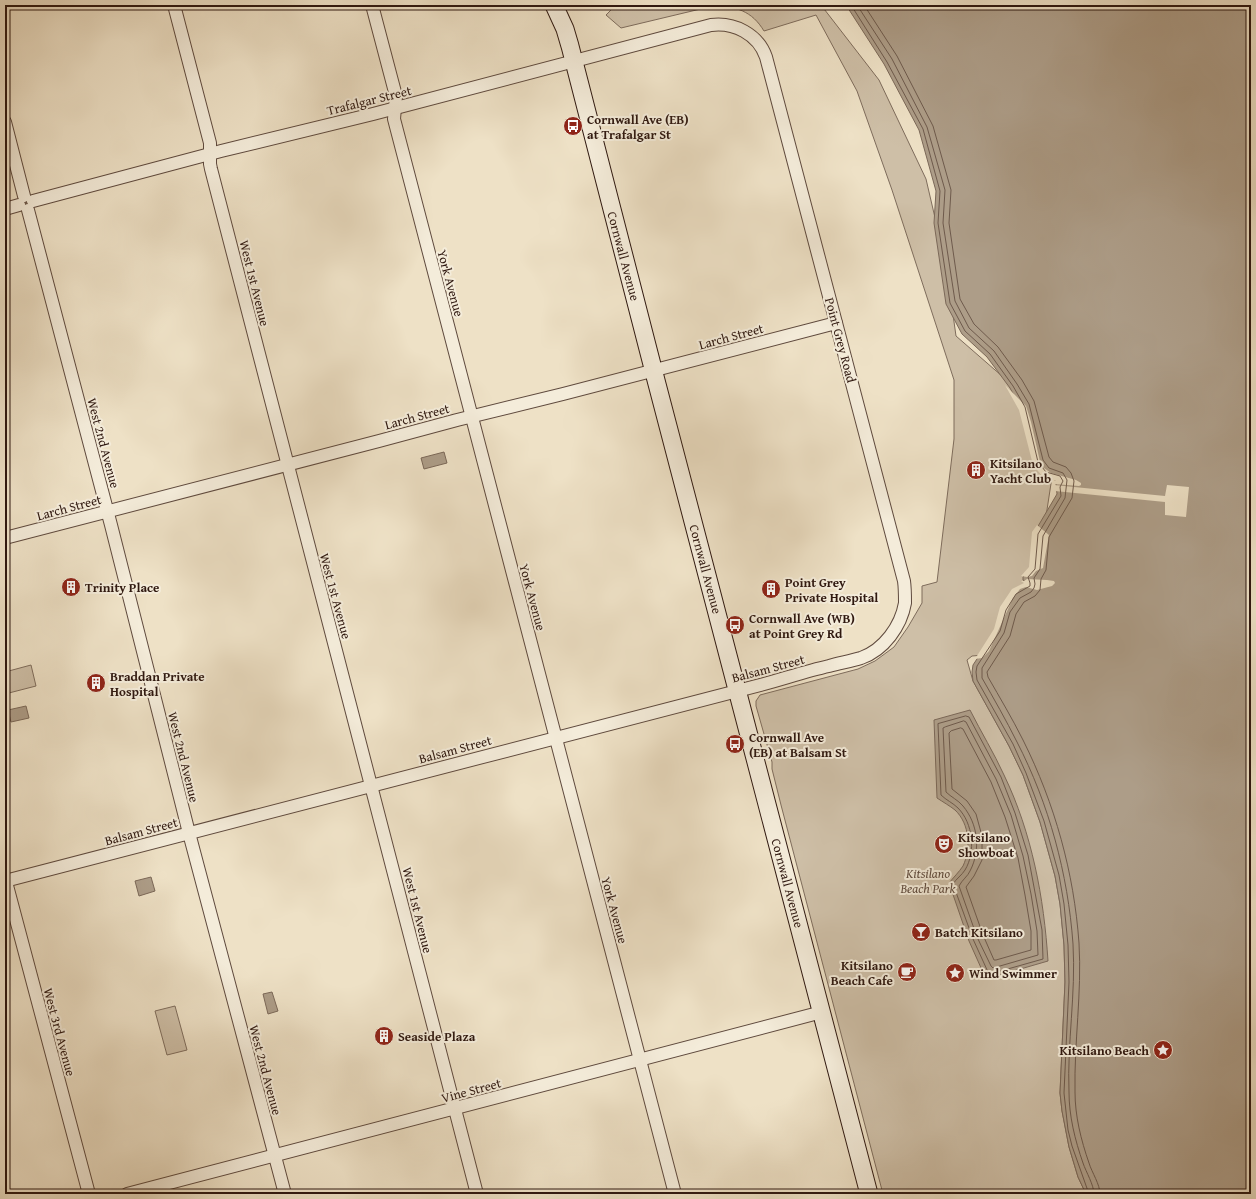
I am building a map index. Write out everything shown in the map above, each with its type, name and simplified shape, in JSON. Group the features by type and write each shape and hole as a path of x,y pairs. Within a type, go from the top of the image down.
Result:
{"main road":[{"path":"554,5 565,29 573,61"},
{"name":"Cornwall Avenue","path":"573,61 869,1194"}],"street":[{"name":"West 1st Avenue","path":"174,5 210,143 211,169 477,1194"},
{"name":"York Avenue","path":"372,5 396,96 394,120 675,1194"},
{"name":"Point Grey Road","path":"711,25 721,24 745,32 760,44 766,58 904,581 904,603 898,623"},
{"name":"Trafalgar Street","path":"5,209 211,154 395,108 711,25"},
{"name":"West 2nd Avenue","path":"5,122 107,511 189,833 285,1194"},
{"name":"Larch Street","path":"5,538 471,416 654,371 836,323"},
{"name":"Balsam Street","path":"5,880 861,658 877,650 886,642 898,623"},
{"name":"West 3rd Avenue","path":"5,880 89,1194"},
{"name":"Vine Street","path":"127,1194 822,1012"}],"green space":[{"name":"Kitsilano Beach Park","path":"616,5 821,5 879,80 926,179 946,265 956,336 1010,383 1052,477 1036,582 984,655 972,656 967,660 973,681 1009,746 1023,775 1040,822 1055,876 1060,904 1064,945 1065,982 1060,1093 1069,1147 1078,1177 1086,1194 883,1194 781,805 772,769 772,762 756,706 756,701 760,695 858,669 875,661 894,647 908,627 922,603 922,586 937,582 954,439 954,380 892,190 857,91 816,15 764,31 749,14 743,11 729,7 713,6 621,28 606,15"},
{"path":"31,665 36,686 5,694 5,672"},
{"path":"175,1006 187,1050 167,1055 155,1011"}],"water":[{"path":"846,5 1251,5 1251,1194 1086,1194 1078,1177 1069,1147 1060,1093 1065,982 1064,945 1060,904 1055,876 1040,822 1023,775 1009,746 973,681 972,672 973,665 996,630 1014,591 1026,584 1023,577 1031,568 1034,533 1057,494 1056,484 1059,482 1044,475 1021,409 1010,388 987,357 962,334 946,304 934,223 936,191 919,130 884,64"},
{"path":"444,452 447,463 424,469 421,458"},
{"path":"26,706 29,718 11,722 8,710"},
{"path":"970,710 1000,767 1014,797 1022,820 1040,890 1048,961 986,979 969,941 949,883 963,866 966,859 968,837 966,829 964,822 955,810 937,798 934,720"},
{"path":"151,877 155,891 139,896 135,881"},
{"path":"272,992 278,1011 268,1014 263,994"}],"pier":[{"path":"1005,385 1026,406 1041,466 1051,473 1076,480 1081,483 1081,485 1054,484 1056,481 1043,477 1033,465 1019,410"},
{"path":"1054,485 1165,496 1167,485 1189,487 1186,517 1165,515 1165,502 1055,491"},
{"path":"1037,525 1049,535 1043,568 1036,571 1032,576 1021,576 1029,567 1032,532"},
{"path":"1027,579 1054,581 1055,583 1052,586 1037,590 1026,587 1020,589 1013,598 989,651 982,658 975,659 994,629 1000,607 1012,589 1024,583 1021,581"}],"place":[{"name":"Cornwall Ave (EB) at Trafalgar St","path":"573,126"},
{"name":"Kitsilano Yacht Club","path":"976,470"},
{"name":"Trinity Place","path":"71,587"},
{"name":"Point Grey Private Hospital","path":"771,589"},
{"name":"Cornwall Ave (WB) at Point Grey Rd","path":"735,625"},
{"name":"Braddan Private Hospital","path":"96,683"},
{"name":"Cornwall Ave (EB) at Balsam St","path":"735,744"},
{"name":"Kitsilano Showboat","path":"944,844"},
{"name":"Batch Kitsilano","path":"921,932"},
{"name":"Kitsilano Beach Cafe","path":"907,972"},
{"name":"Wind Swimmer","path":"955,973"},
{"name":"Seaside Plaza","path":"384,1036"},
{"name":"Kitsilano Beach","path":"1163,1050"}]}
